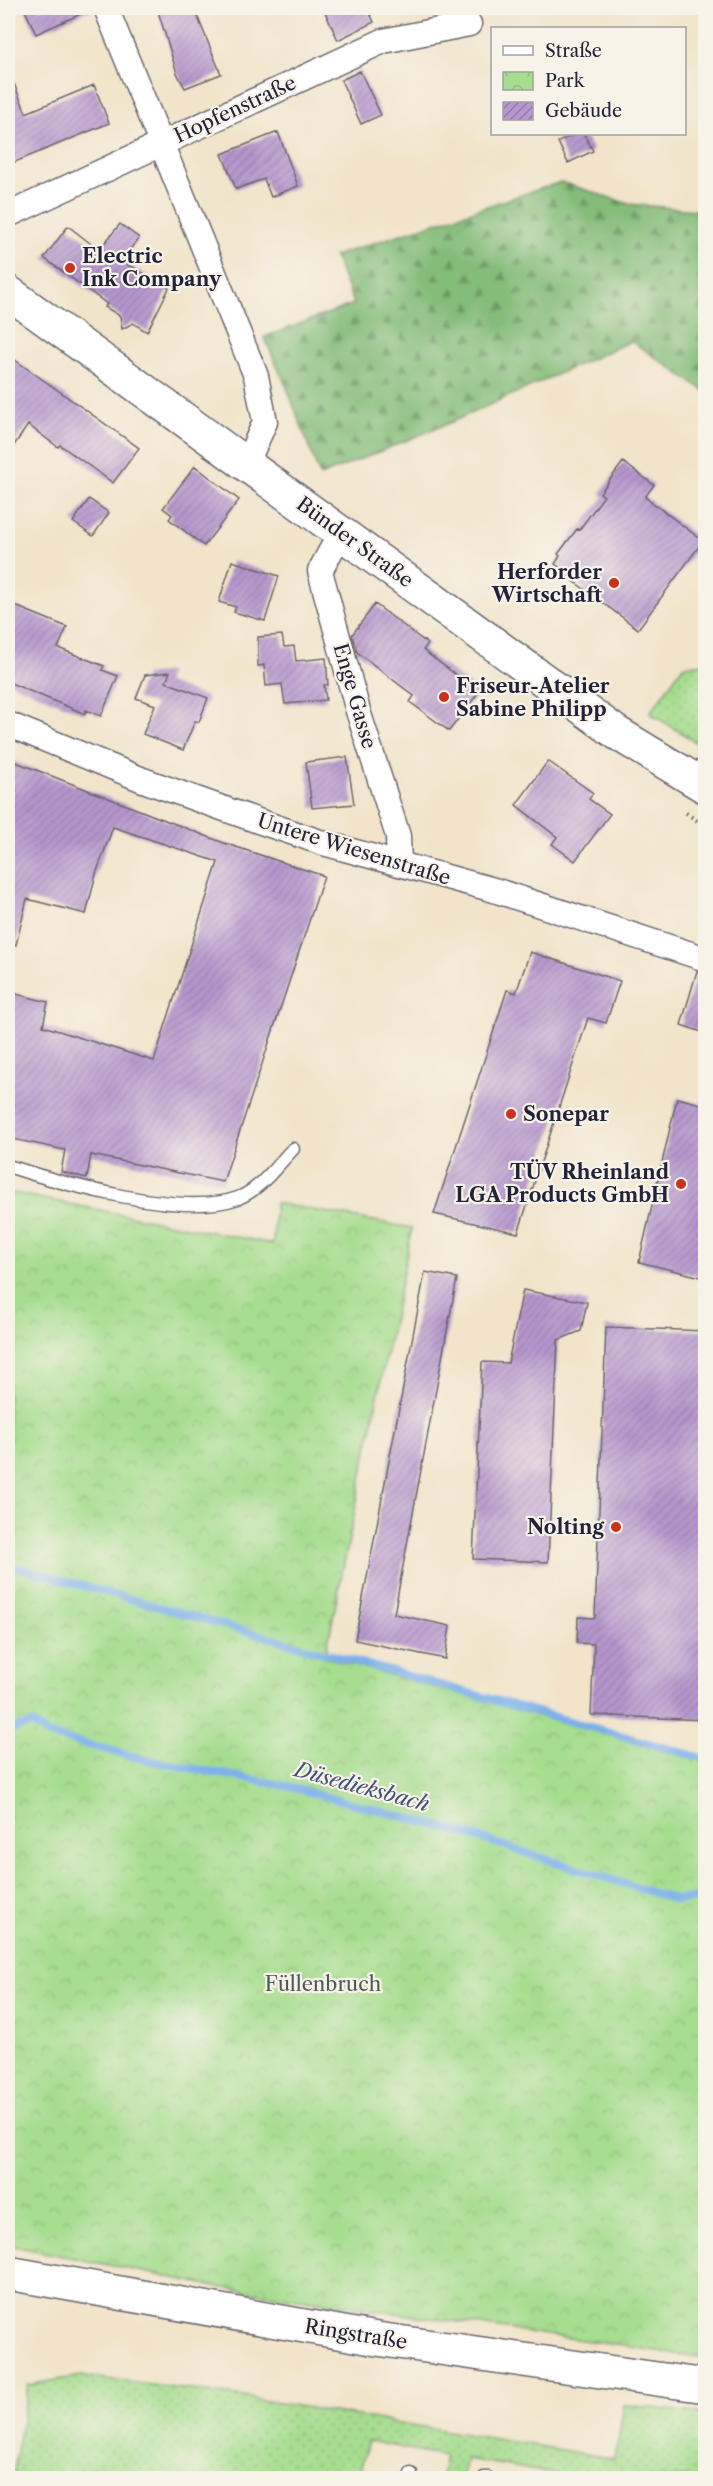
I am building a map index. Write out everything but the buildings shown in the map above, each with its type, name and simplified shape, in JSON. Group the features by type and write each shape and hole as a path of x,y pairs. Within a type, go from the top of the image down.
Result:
{"main road":[{"name":"Bünder Straße","path":"8,292 617,733 705,787"},
{"name":"Ringstraße","path":"8,2273 377,2338 705,2386"}],"street":[{"path":"106,8 256,376 265,422 246,465"},
{"name":"Hopfenstraße","path":"8,215 383,40 470,24"},
{"name":"Enge Gasse","path":"341,532 320,571 358,711 398,836 399,864"},
{"name":"Untere Wiesenstraße","path":"8,724 143,780 264,824 494,890 705,959"}],"lane":[{"path":"8,1166 94,1190 170,1202 209,1203 238,1198 248,1193 293,1149"}],"green space":[{"path":"561,182 629,204 705,211 705,391 631,341 454,421 320,476 287,388 264,337 354,304 334,256"},
{"path":"706,663 705,748 650,713 683,666"},
{"name":"Füllenbruch","path":"8,1192 273,1244 275,1203 412,1228 325,1657 705,1762 705,2358 224,2288 8,2245"},
{"path":"81,2376 237,2396 615,2459 624,2405 705,2414 705,2478 578,2478 467,2459 462,2478 440,2478 445,2456 368,2441 358,2478 13,2478 28,2385"}],"waterway":[{"path":"8,1565 706,1759"},
{"name":"Düsedieksbach","path":"8,1727 11,1729 33,1724 49,1735 147,1760 282,1785 457,1831 676,1900 706,1898"}],"place":[{"name":"Electric Ink Company","path":"70,268"},
{"name":"Herforder Wirtschaft","path":"614,583"},
{"name":"Friseur-Atelier Sabine Philipp","path":"444,697"},
{"name":"Sonepar","path":"511,1114"},
{"name":"TÜV Rheinland LGA Products GmbH","path":"681,1184"},
{"name":"Nolting","path":"616,1527"}]}
